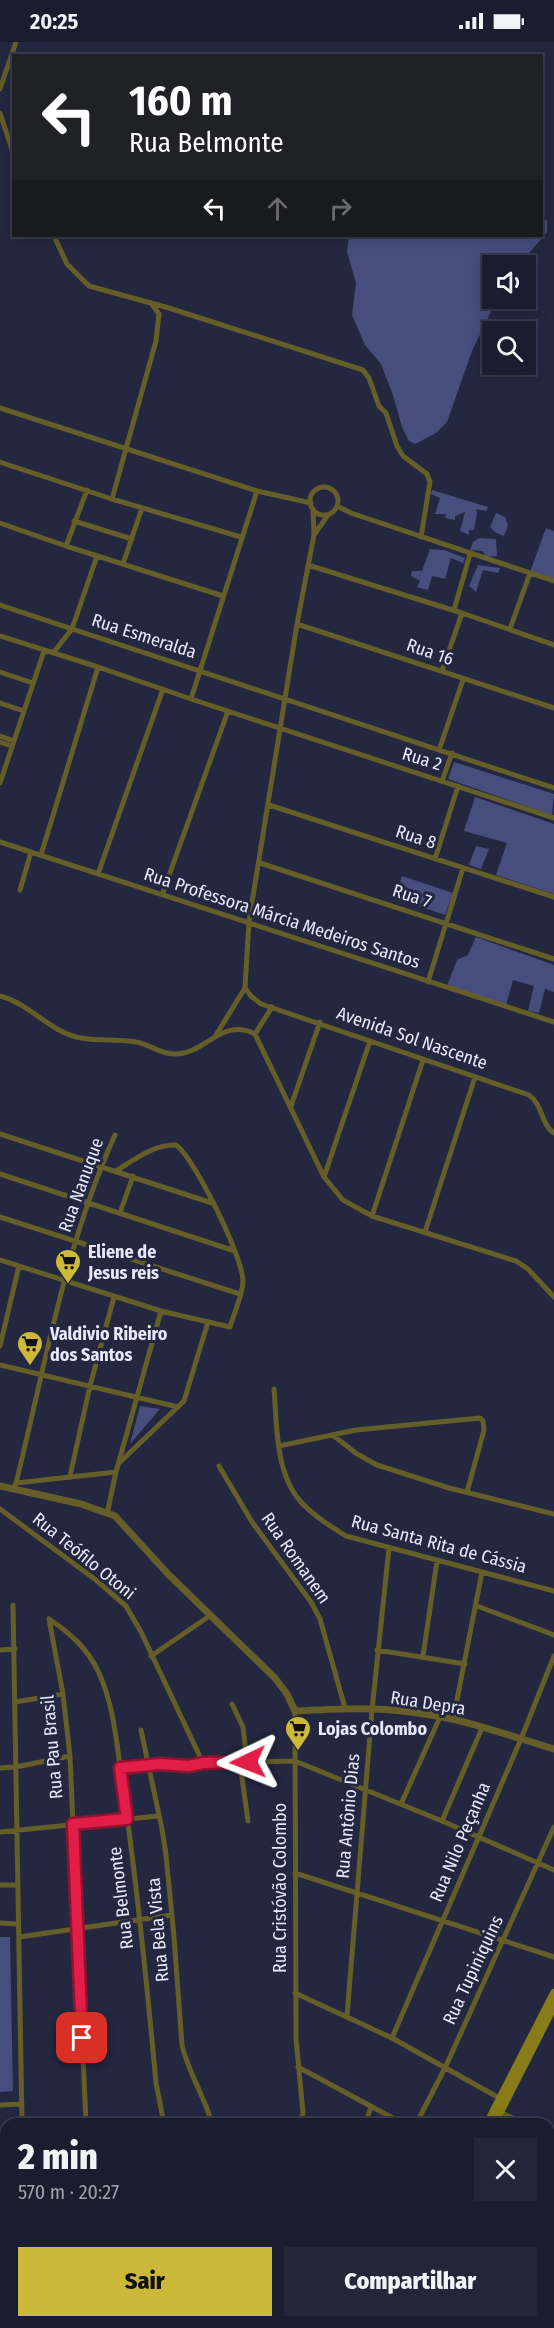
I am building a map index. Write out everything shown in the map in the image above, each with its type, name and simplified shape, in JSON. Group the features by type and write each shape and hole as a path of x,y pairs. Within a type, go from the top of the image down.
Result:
{"main road":[{"path":"495,2118 502,2099 554,1993"},
{"path":"502,2099 554,2006"},
{"path":"492,2118 497,2111"}],"street":[{"path":"0,89 16,42"},
{"path":"0,113 12,150"},
{"path":"54,237 67,264 89,286 150,302 363,370 369,378 379,406 386,413 403,456 427,474 430,482 421,537"},
{"path":"112,499 128,449 156,340 159,314 150,302"},
{"path":"0,419 2,409 256,491 312,506 318,514 328,515"},
{"path":"0,462 112,499 241,537"},
{"path":"216,1035 245,988 249,921 297,624 314,535 312,506 315,491 324,488 335,493 337,506"},
{"path":"66,546 87,490"},
{"path":"191,699 256,491"},
{"path":"337,506 351,513 554,581"},
{"path":"314,535 337,506"},
{"path":"123,564 142,508"},
{"path":"74,521 132,539"},
{"path":"0,522 66,546 222,596"},
{"path":"454,610 470,554"},
{"path":"53,653 72,629 97,556"},
{"path":"308,565 454,610 554,645"},
{"path":"510,629 530,573"},
{"name":"Rua Esmeralda","path":"0,605 554,788"},
{"path":"442,671 462,613"},
{"name":"Rua 16","path":"297,624 554,708"},
{"name":"Rua 2","path":"0,636 554,818"},
{"path":"1,778 44,651"},
{"path":"41,855 98,667"},
{"path":"0,672 33,682"},
{"path":"440,750 463,680"},
{"path":"98,873 163,689"},
{"path":"0,703 24,711"},
{"path":"162,895 228,711"},
{"path":"0,736 13,744"},
{"path":"0,742 13,744"},
{"path":"442,781 452,753"},
{"path":"435,859 458,786"},
{"name":"Rua 8","path":"269,805 554,897"},
{"name":"Rua Professora Márcia Medeiros Santos","path":"0,842 249,921 554,1022"},
{"path":"20,890 31,852"},
{"name":"Rua 7","path":"260,863 554,959"},
{"path":"428,982 463,868"},
{"name":"Avenida Sol Nascente","path":"245,988 261,1004 320,1022 423,1060 529,1095 538,1104 548,1129 554,1133"},
{"path":"0,996 18,1003 60,1031 75,1037 95,1041 136,1042 175,1054 194,1051 216,1035 233,1029 247,1030 255,1034 324,1177 342,1200 372,1216 516,1261 528,1269 554,1297"},
{"path":"255,1034 272,1007"},
{"path":"291,1107 320,1022"},
{"path":"324,1177 370,1041"},
{"path":"372,1216 423,1060"},
{"path":"425,1232 475,1077"},
{"path":"0,1134 212,1203"},
{"name":"Rua Nanuque","path":"14,1486 76,1242 101,1167 115,1135"},
{"path":"0,1260 161,1311 230,1327 243,1281 235,1251 186,1154 176,1145 164,1145 116,1171"},
{"path":"0,1174 235,1251"},
{"path":"120,1213 133,1176"},
{"path":"0,1217 240,1294"},
{"path":"0,1346 19,1266"},
{"path":"70,1476 90,1386 114,1297"},
{"path":"107,1514 116,1472 161,1311"},
{"path":"118,1465 184,1401 208,1322"},
{"path":"0,1365 178,1407"},
{"name":"Rua Santa Rita de Cássia","path":"274,1389 279,1446 291,1487 308,1509 346,1536 554,1591"},
{"path":"279,1446 356,1430 480,1418 484,1425 467,1492"},
{"path":"334,1436 357,1454 377,1465 467,1492 554,1514"},
{"name":"Rua Romanem","path":"219,1466 252,1522 311,1602 320,1619 345,1708"},
{"path":"14,1486 70,1476 116,1472"},
{"name":"Rua Cristóvão Colombo","path":"0,1486 14,1486 81,1504 120,1520 168,1574 275,1678 287,1694 295,1712 295,1993 298,2067 303,2103 302,2118"},
{"name":"Rua Teófilo Otoni","path":"0,1509 121,1600 132,1614 203,1763"},
{"name":"Rua Antônio Dias","path":"347,2016 377,1650 389,1548"},
{"path":"423,1656 437,1561"},
{"path":"453,1720 482,1572"},
{"path":"13,1605 22,2118"},
{"path":"477,1606 554,1635"},
{"path":"151,1656 212,1615"},
{"name":"Rua Pau Brasil","path":"49,1619 63,1694 70,1756 86,2118"},
{"name":"Rua Belmonte","path":"49,1619 84,1647 99,1672 111,1713 127,1819 156,2083 163,2118"},
{"path":"0,1650 15,1649"},
{"path":"377,1650 465,1664"},
{"name":"Rua Nilo Peçanha","path":"392,2038 521,1739 554,1656"},
{"path":"15,1702 63,1694"},
{"path":"232,1704 243,1727 248,1762"},
{"name":"Rua Depra","path":"295,1712 345,1708 411,1712 453,1720 554,1749"},
{"path":"401,1804 440,1717"},
{"path":"442,1821 482,1728"},
{"name":"Rua Bela Vista","path":"141,1730 162,1829 184,2057 205,2101 210,2118"},
{"path":"0,1768 70,1756"},
{"path":"120,1768 160,1764 189,1766 203,1763 295,1761 554,1870"},
{"path":"240,1762 248,1821"},
{"path":"0,1832 159,1816"},
{"name":"Rua Tupiniquins","path":"419,2118 504,1941 554,1827"},
{"path":"295,1873 554,1957"},
{"path":"0,1886 18,1885"},
{"path":"19,1937 172,1915"},
{"path":"0,1923 18,1924"},
{"path":"295,1993 392,2038 502,2099"},
{"path":"298,2067 392,2118"},
{"path":"0,2105 22,2104"},
{"path":"367,2118 371,2107"},
{"path":"497,2111 512,2118"}],"shaded area":[{"path":"543,218 547,221 547,232 543,237"},
{"path":"349,237 543,237 527,255 482,255 482,309 492,309 486,321 482,321 482,330 472,351 447,422 436,433 415,444 409,441 402,427 381,364 365,345 352,315 356,283 347,252"},
{"path":"432,490 488,507 486,511 476,509 474,530 469,530 469,535 460,531 465,512 455,516 455,520 445,518 446,514 435,514 440,498 431,494"},
{"path":"496,513 505,517 508,525 504,536 496,533 490,527"},
{"path":"546,528 554,531 554,579 530,572"},
{"path":"479,538 496,539 497,556 486,557 483,551 470,550 473,542"},
{"path":"430,549 444,550 465,558 463,563 451,558 445,579 432,576 428,590 417,587 420,581 411,576 412,571 422,571"},
{"path":"478,565 500,568 498,573 483,570 476,592 469,586"},
{"path":"454,762 554,794 552,815 448,779"},
{"path":"475,797 554,824 554,894 496,875 507,843 464,831"},
{"path":"476,846 489,849 481,869 469,865"},
{"path":"402,876 453,893 445,915 395,898"},
{"path":"476,937 554,965 554,992 545,989 539,1013 528,1011 534,986 513,980 506,1005 447,986 457,960 468,955"},
{"path":"140,1406 160,1409 130,1444"},
{"path":"0,1937 10,1937 13,2091 0,2092"}],"place":[{"name":"Eliene de Jesus reis","path":"68,1285"},
{"name":"Valdivio Ribeiro dos Santos","path":"30,1367"},
{"name":"Lojas Colombo","path":"298,1752"}],"route":[{"path":"82,2038 73,1824 127,1819 120,1768 160,1764 189,1766 203,1763 248,1762"}]}
